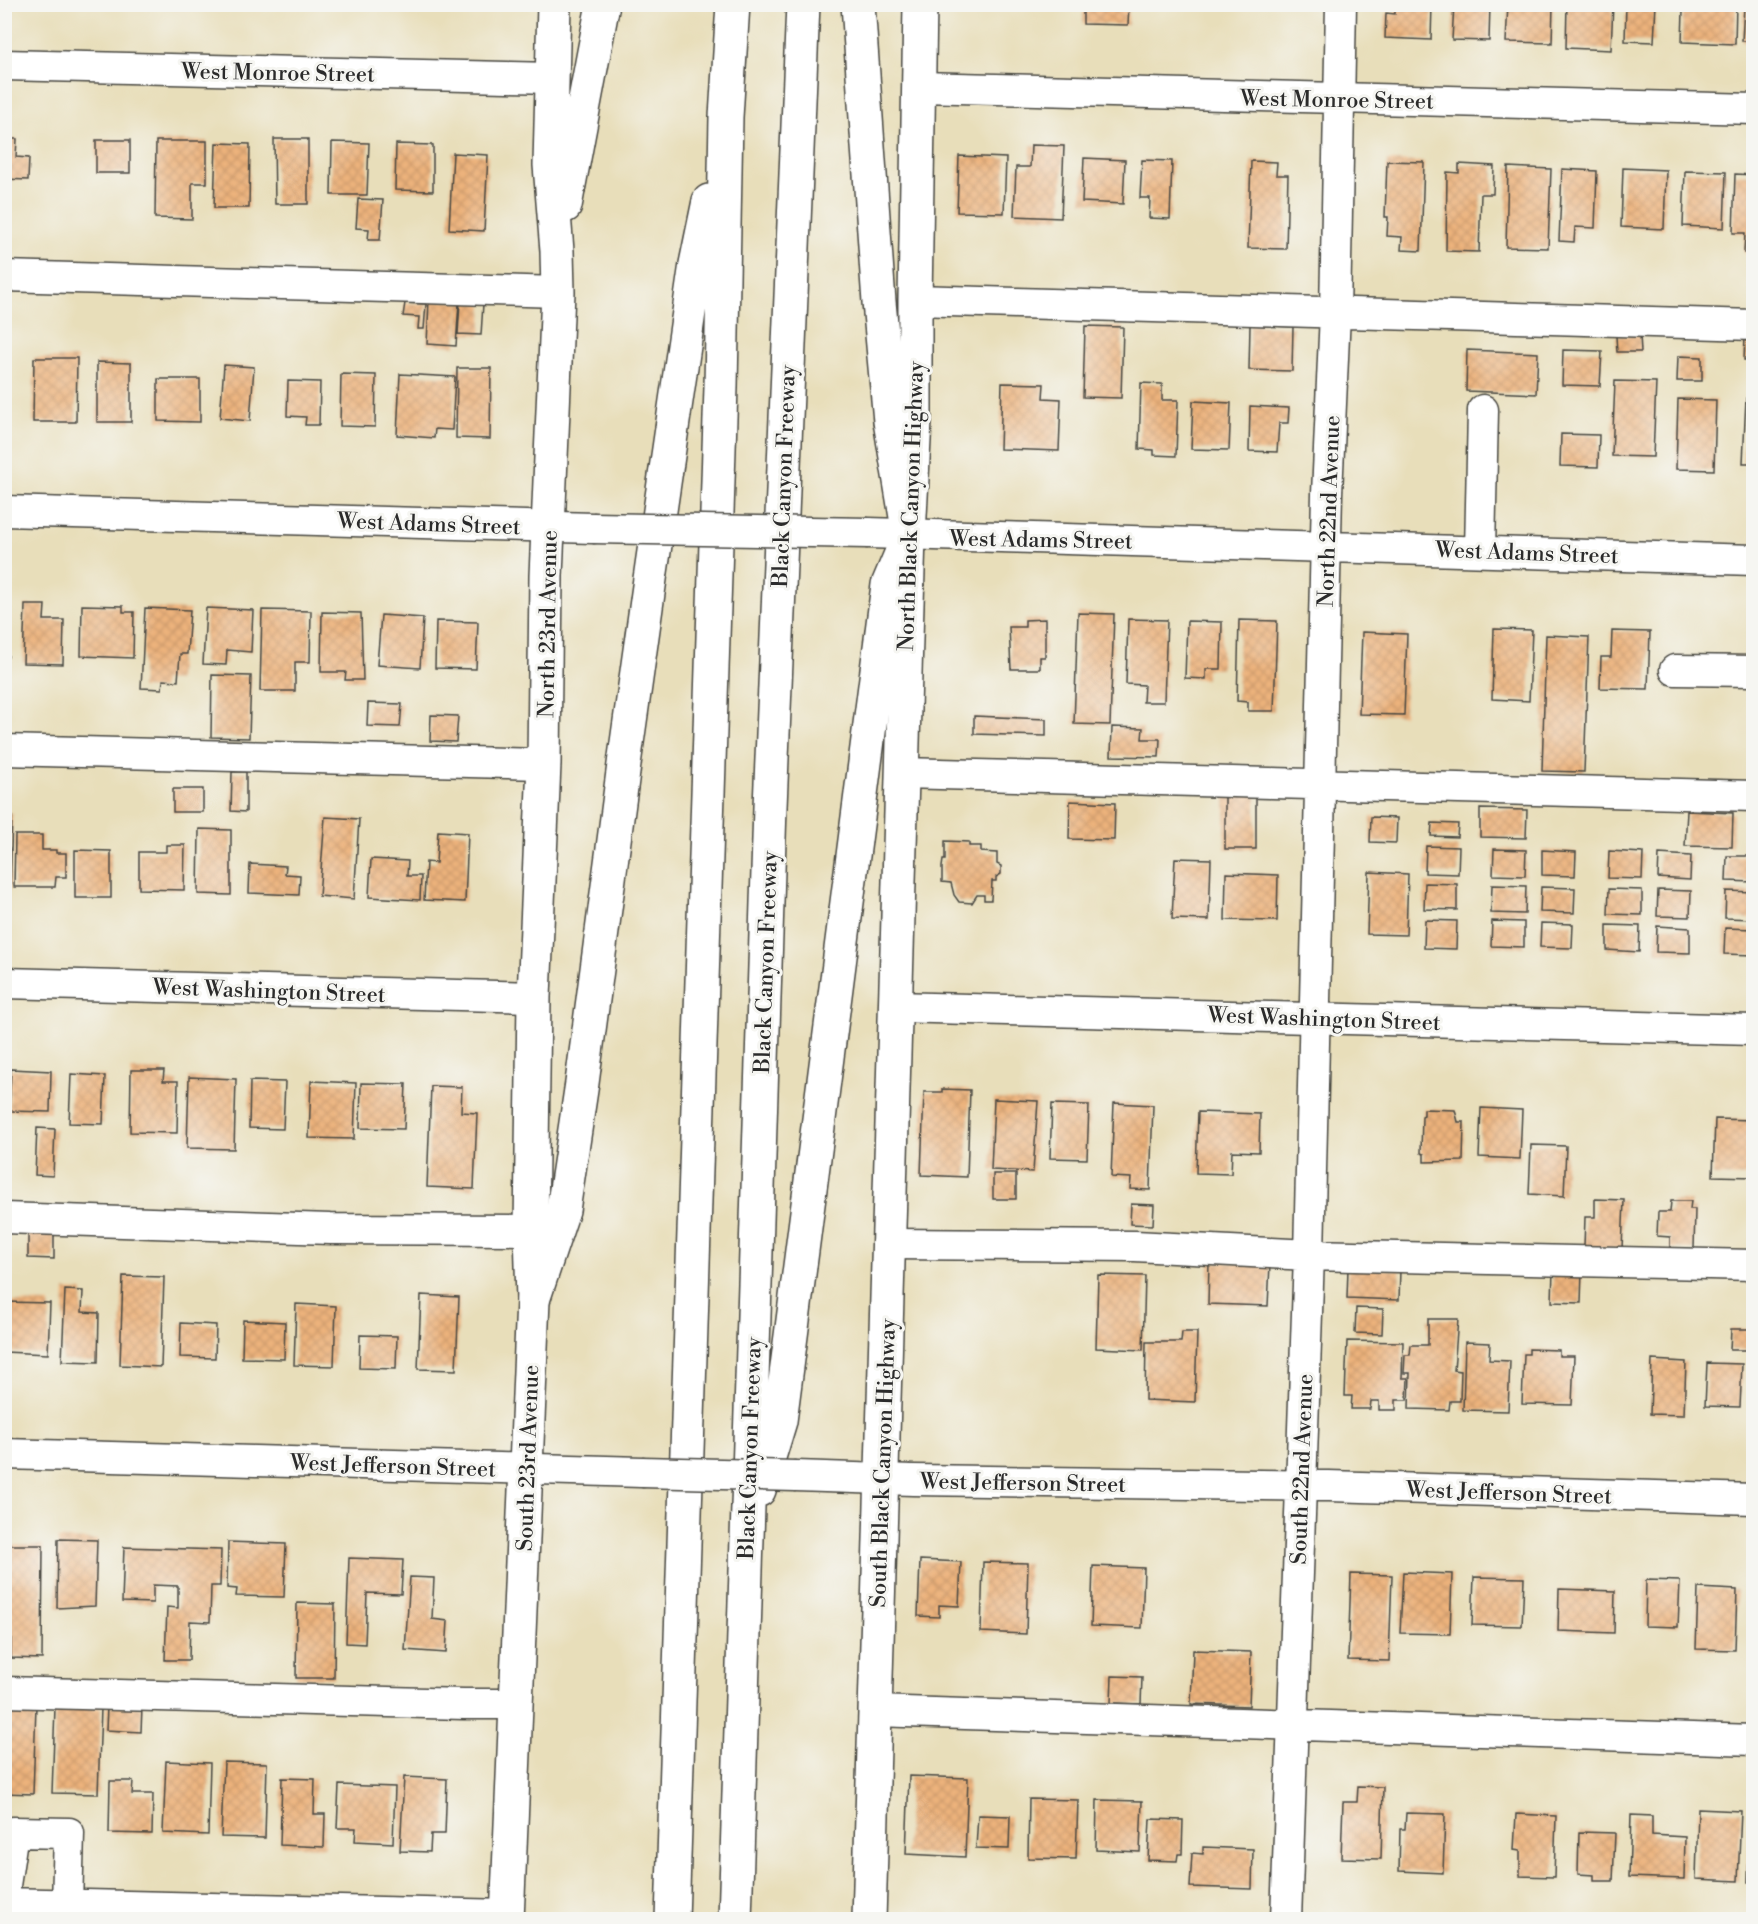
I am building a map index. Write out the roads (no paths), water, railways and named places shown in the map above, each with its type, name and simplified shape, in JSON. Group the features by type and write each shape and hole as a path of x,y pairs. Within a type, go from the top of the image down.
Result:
{"main road":[{"path":"554,4 550,165 557,251"},
{"path":"557,251 603,4"},
{"path":"672,1920 720,399 726,117 733,4"},
{"name":"Black Canyon Freeway","path":"735,1920 770,807 803,4"},
{"path":"746,1532 780,1421 888,585 909,535 890,421 879,302 858,4"},
{"name":"North Black Canyon Highway","path":"895,1007 909,535 915,421 920,4"},
{"path":"533,1300 563,1210 626,746 696,264 726,117"},
{"name":"North 23rd Avenue","path":"534,997 544,764 549,526 558,292 557,251"},
{"name":"South 23rd Avenue","path":"507,1917 533,1300 531,1230 534,997"},
{"name":"South Black Canyon Highway","path":"869,1920 895,1007"}],"street":[{"name":"North 22nd Avenue","path":"1313,1018 1335,313 1341,4"},
{"name":"West Monroe Street","path":"4,65 552,78"},
{"name":"West Monroe Street","path":"920,87 1754,109"},
{"path":"4,276 558,292"},
{"path":"915,300 1754,326"},
{"path":"1480,551 1483,410"},
{"name":"West Adams Street","path":"4,511 593,528 868,533 1754,560"},
{"path":"1675,670 1754,671"},
{"path":"4,750 544,764"},
{"path":"902,773 1754,796"},
{"name":"West Washington Street","path":"4,983 534,997"},
{"name":"West Washington Street","path":"895,1007 1754,1030"},
{"name":"South 22nd Avenue","path":"1286,1920 1309,1255 1313,1018"},
{"path":"4,1218 330,1228 531,1230"},
{"path":"889,1244 1124,1246 1309,1255 1754,1265"},
{"name":"West Jefferson Street","path":"4,1454 527,1470 1300,1486 1754,1499"},
{"path":"4,1692 516,1704"},
{"path":"875,1711 1754,1740"},
{"path":"4,1892 13,1832 69,1833 67,1905"},
{"path":"4,1903 507,1917"}]}
